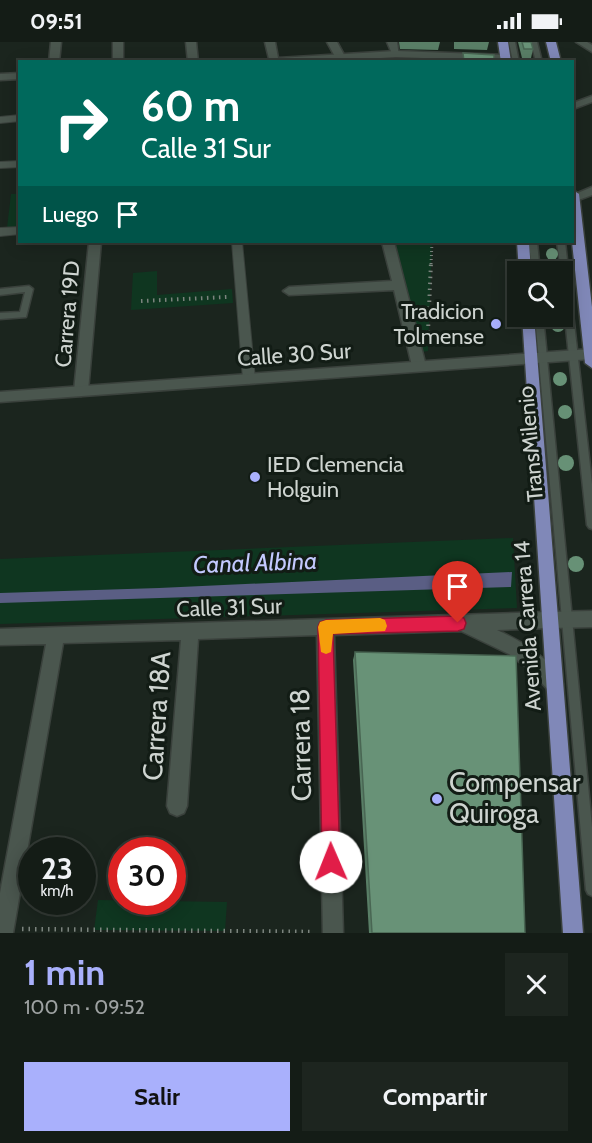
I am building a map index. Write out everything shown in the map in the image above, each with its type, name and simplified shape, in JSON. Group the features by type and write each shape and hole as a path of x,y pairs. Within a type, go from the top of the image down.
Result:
{"main road":[{"path":"502,42 506,60"},
{"path":"551,42 556,60"},
{"path":"574,199 589,316 591,358"},
{"path":"523,243 524,261"},
{"name":"Avenida Carrera 14","path":"530,327 536,358 557,620 554,684 573,933"}],"street":[{"path":"54,60 56,42"},
{"path":"118,42 118,60"},
{"path":"191,42 193,60"},
{"path":"270,42 274,60"},
{"path":"332,42 342,59"},
{"path":"392,42 396,54"},
{"path":"581,42 592,49"},
{"path":"308,60 396,54 506,60"},
{"path":"0,77 18,76"},
{"path":"574,106 592,99"},
{"path":"0,120 18,118"},
{"path":"0,165 18,164"},
{"path":"574,199 592,190"},
{"path":"0,232 18,230"},
{"name":"Carrera 19D","path":"81,391 94,243"},
{"path":"237,243 249,379"},
{"path":"388,243 424,366"},
{"path":"289,291 399,285"},
{"name":"Calle 30 Sur","path":"0,397 536,358 572,356 591,358"},
{"name":"Calle 31 Sur","path":"0,637 592,619"},
{"name":"Calle 31 Sur","path":"458,623 501,639 515,647 542,669 554,684"},
{"name":"Carrera 18","path":"326,627 333,933"},
{"name":"Carrera 18A","path":"177,806 190,631"},
{"path":"3,931 57,634"}],"lane":[{"path":"512,42 516,60"},
{"path":"534,42 538,60"},
{"path":"533,243 535,261"},
{"path":"561,243 592,525"},
{"path":"0,292 29,290 23,315 0,316"},
{"name":"TransMilenio","path":"536,358 538,327"},
{"path":"557,620 592,890"}],"path":[{"path":"424,366 432,243"},
{"path":"141,301 242,296"},
{"path":"3,931 333,933"}],"green space":[{"path":"11,194 18,194 18,226 7,228"},
{"path":"394,243 432,243 428,351 422,352"},
{"path":"157,271 157,295 232,289 233,303 131,310 133,273"},
{"path":"513,538 517,608 0,624 0,559"},
{"path":"98,900 108,900 108,915 186,915 186,901 227,902 225,931 94,930"}],"water":[{"path":"512,572 511,587 0,603 0,593"}],"building":[{"path":"522,42 531,42 533,49 524,49"},
{"path":"463,53 494,55 494,60 464,60"},
{"name":"Compensar Quiroga","path":"355,652 516,656 525,933 372,933"}],"slow traffic":[{"path":"326,646 326,627 380,626"}],"place":[{"name":"Tradicion Tolmense","path":"496,324"},
{"name":"IED Clemencia Holguin","path":"255,477"},
{"name":"Compensar Quiroga","path":"437,799"}],"route":[{"path":"331,862 326,627 458,623"}],"water label":[{"name":"Canal Albina","path":"255,563"}]}
